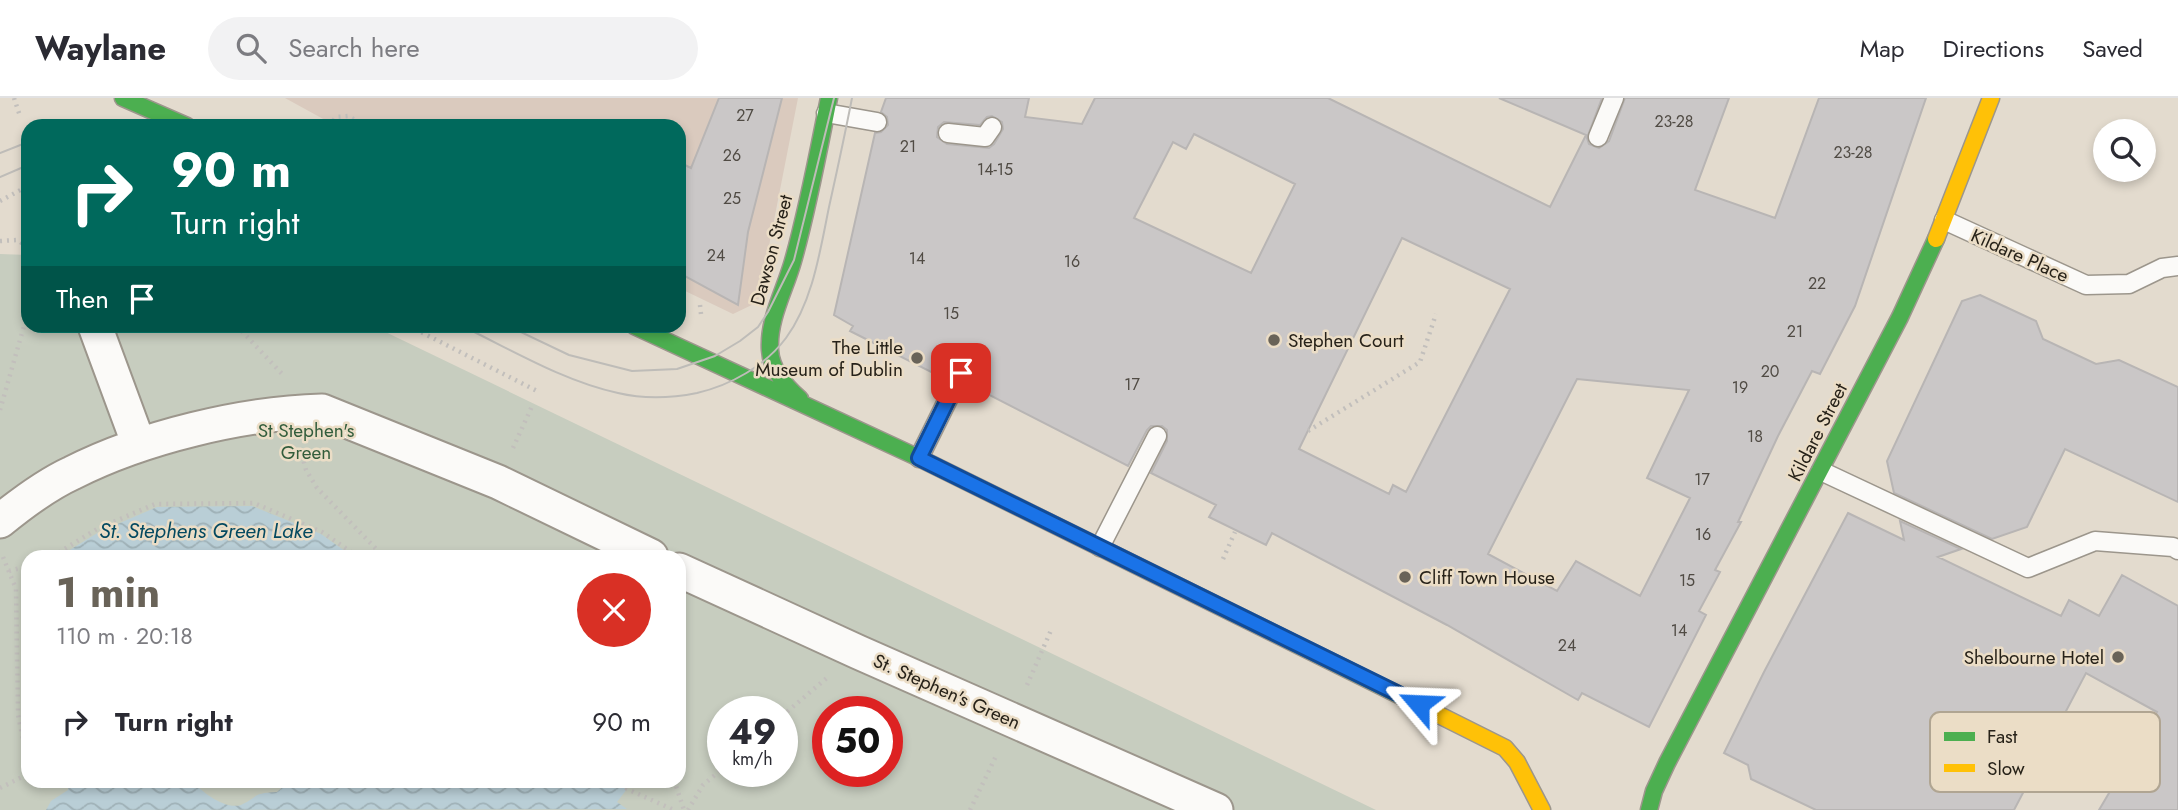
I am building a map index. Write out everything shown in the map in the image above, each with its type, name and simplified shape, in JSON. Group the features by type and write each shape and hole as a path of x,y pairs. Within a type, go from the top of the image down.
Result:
{"main road":[{"path":"123,98 171,119"},
{"name":"Kildare Street","path":"1657,807 1661,776 1900,317 1944,220 1991,98"},
{"name":"Dawson Street","path":"804,403 780,378 770,353 770,332 794,260 827,105"},
{"path":"649,333 919,458 1505,748 1514,756 1527,789 1542,810"}],"street":[{"path":"97,333 139,446"},
{"path":"0,521 69,474 139,446 173,435 245,419 300,411 322,411 498,482 639,550"},
{"name":"St. Stephen's Green","path":"686,573 1216,810"}],"lane":[{"path":"1598,137 1614,98"},
{"path":"827,105 877,122"},
{"path":"948,133 985,137 992,127"},
{"name":"Kildare Place","path":"1944,220 2086,285 2129,284 2162,268 2178,266"},
{"path":"919,458 961,373"},
{"path":"1100,547 1157,436"},
{"path":"1821,471 2028,568 2095,541 2173,547 2178,550"}],"path":[{"path":"14,98 20,116"},
{"path":"335,119 348,116 353,119"},
{"path":"0,201 21,190"},
{"path":"0,241 17,240 21,243"},
{"path":"1308,431 1420,362 1436,314"},
{"path":"0,410 22,333"},
{"path":"423,333 539,392"},
{"path":"498,482 533,404"},
{"path":"63,550 97,529 155,504 254,503 322,533 347,550"},
{"path":"1223,559 1235,532"},
{"path":"0,551 16,589 18,715 21,729"},
{"path":"9,571 21,568"},
{"path":"1043,648 1052,628"},
{"path":"798,703 858,652"},
{"path":"0,789 21,778"},
{"path":"686,810 707,782"},
{"path":"626,788 674,810"},
{"path":"677,788 686,810"}],"shaded area":[{"path":"285,98 798,98 758,302 733,314 686,291 686,119 323,119"}],"green space":[{"name":"St Stephen's Green","path":"0,254 21,255 21,333 388,333 1376,810 0,810"}],"water":[{"name":"St. Stephens Green Lake","path":"252,506 321,534 344,550 70,550 99,532 157,507"},
{"path":"200,788 214,799 235,806 260,794 277,792 281,788 624,788 627,789 617,802 627,809 46,810 51,801 68,790"}],"building":[{"path":"719,98 782,98 748,232 738,305 686,277 686,166 691,168"},
{"path":"886,98 1029,98 1025,117 1082,124 1095,98 1328,98 1550,207 1586,135 1499,98 1602,98 1587,138 1589,144 1599,148 1609,141 1625,98 1729,98 1695,190 1775,218 1819,98 1926,98 1855,306 1820,374 1812,371 1778,436 1738,522 1741,522 1715,570 1720,572 1699,611 1706,615 1649,727 1582,693 1578,700 1447,625 1272,533 1266,545 1209,517 1216,505 1151,473 1167,441 1167,430 1162,426 1151,426 1147,430 1128,466 968,384 972,372 967,363 954,364 945,379 850,331 853,326 834,315 875,133 881,132 888,125 887,117 881,112","holes":["992,116 1002,122 1003,129 989,148 947,144 937,137 938,127 944,122 980,125 987,117","1194,134 1295,184 1251,273 1134,218 1173,142 1186,149","1402,238 1510,289 1406,492 1393,485 1389,494 1299,449","1577,379 1689,390 1647,478 1690,498 1640,596 1576,561 1557,591 1488,554"]},
{"path":"1980,295 2036,321 2043,339 2096,364 2119,360 2178,387 2178,502 2065,449 2027,527 1992,539 1894,493 1887,461 1962,301"},
{"name":"Shelbourne Hotel","path":"1848,513 1904,540 1900,521 1961,549 1938,557 2061,616 2069,600 2099,616 2122,575 2178,606 2178,810 2099,810 2110,792 2160,792 2160,712 2086,673 2066,712 1930,712 1930,792 2023,792 2014,810 1816,810 1751,779 1748,765 1724,753"}],"tram line":[{"path":"523,333 569,355 632,371 677,369 715,356 740,341 758,327 794,260 834,98"},
{"path":"476,333 577,381 628,395 658,397 697,393 722,385 758,366 786,338 809,292 819,258 852,98"},
{"path":"0,153 21,145"},
{"path":"0,177 21,168"}],"traffic: fast":[{"path":"123,98 171,119"},
{"path":"800,399 776,371 771,357 770,338 774,316 793,261 803,221 829,98"},
{"path":"1649,810 1654,791 1667,763 1900,317 1936,239"},
{"path":"649,333 919,458 1419,705"}],"traffic: slow":[{"path":"1936,239 1991,98"},
{"path":"1419,705 1505,748 1517,762 1542,810"}],"place":[{"name":"Stephen Court","path":"1274,340"},
{"name":"The Little Museum of Dublin","path":"917,358"},
{"name":"Cliff Town House","path":"1405,577"},
{"name":"Shelbourne Hotel","path":"2118,657"}],"route":[{"path":"961,373 919,458 1419,704"}]}
